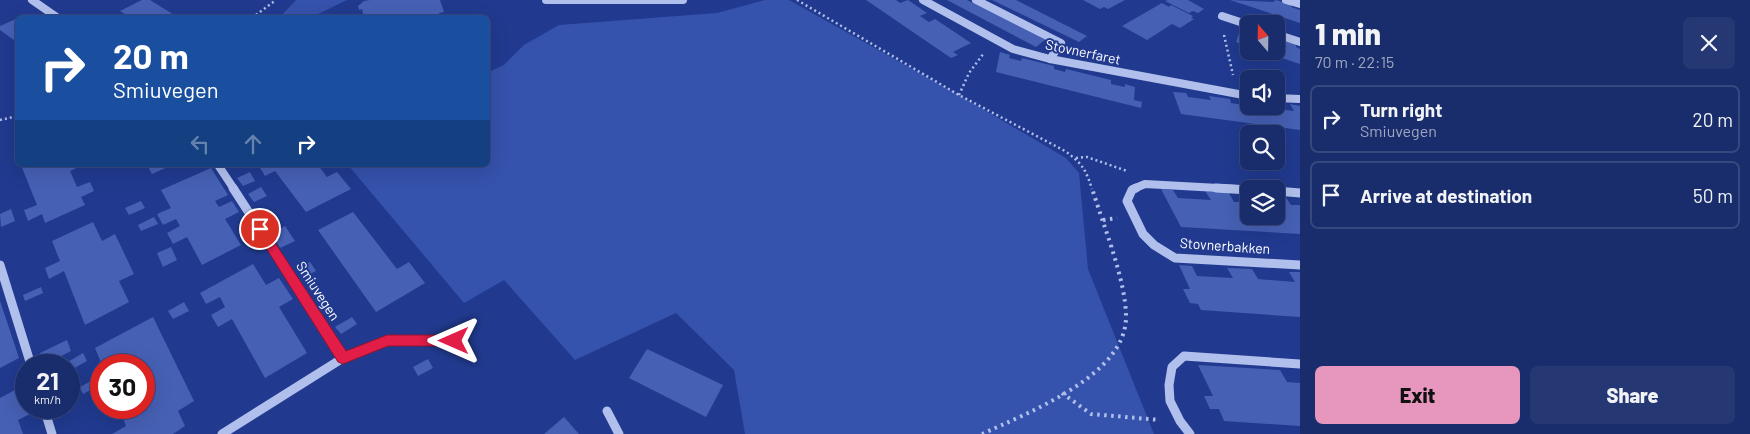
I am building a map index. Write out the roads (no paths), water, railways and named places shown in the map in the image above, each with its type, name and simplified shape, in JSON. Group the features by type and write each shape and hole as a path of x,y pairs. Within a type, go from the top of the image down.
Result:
{"street":[{"path":"32,0 54,15"},
{"path":"546,0 683,0"},
{"name":"Stovnerfaret","path":"923,0 1013,49 1050,59 1240,95"},
{"path":"976,0 1061,43 1050,59"},
{"path":"1286,0 1300,4"},
{"path":"1222,16 1240,22"},
{"path":"1285,37 1300,42"},
{"path":"1285,98 1300,99"},
{"name":"Smiuvegen","path":"219,167 343,358"},
{"name":"Stovnerbakken","path":"1240,189 1146,184 1132,190 1127,201 1144,234 1154,245 1175,258 1300,265"},
{"path":"1285,191 1300,192"},
{"path":"0,265 28,354"},
{"path":"222,434 343,358 387,340 454,341"},
{"path":"1190,434 1180,421 1170,401 1169,385 1172,367 1184,356 1300,364"},
{"path":"607,411 619,434"},
{"path":"47,419 52,434"}]}
